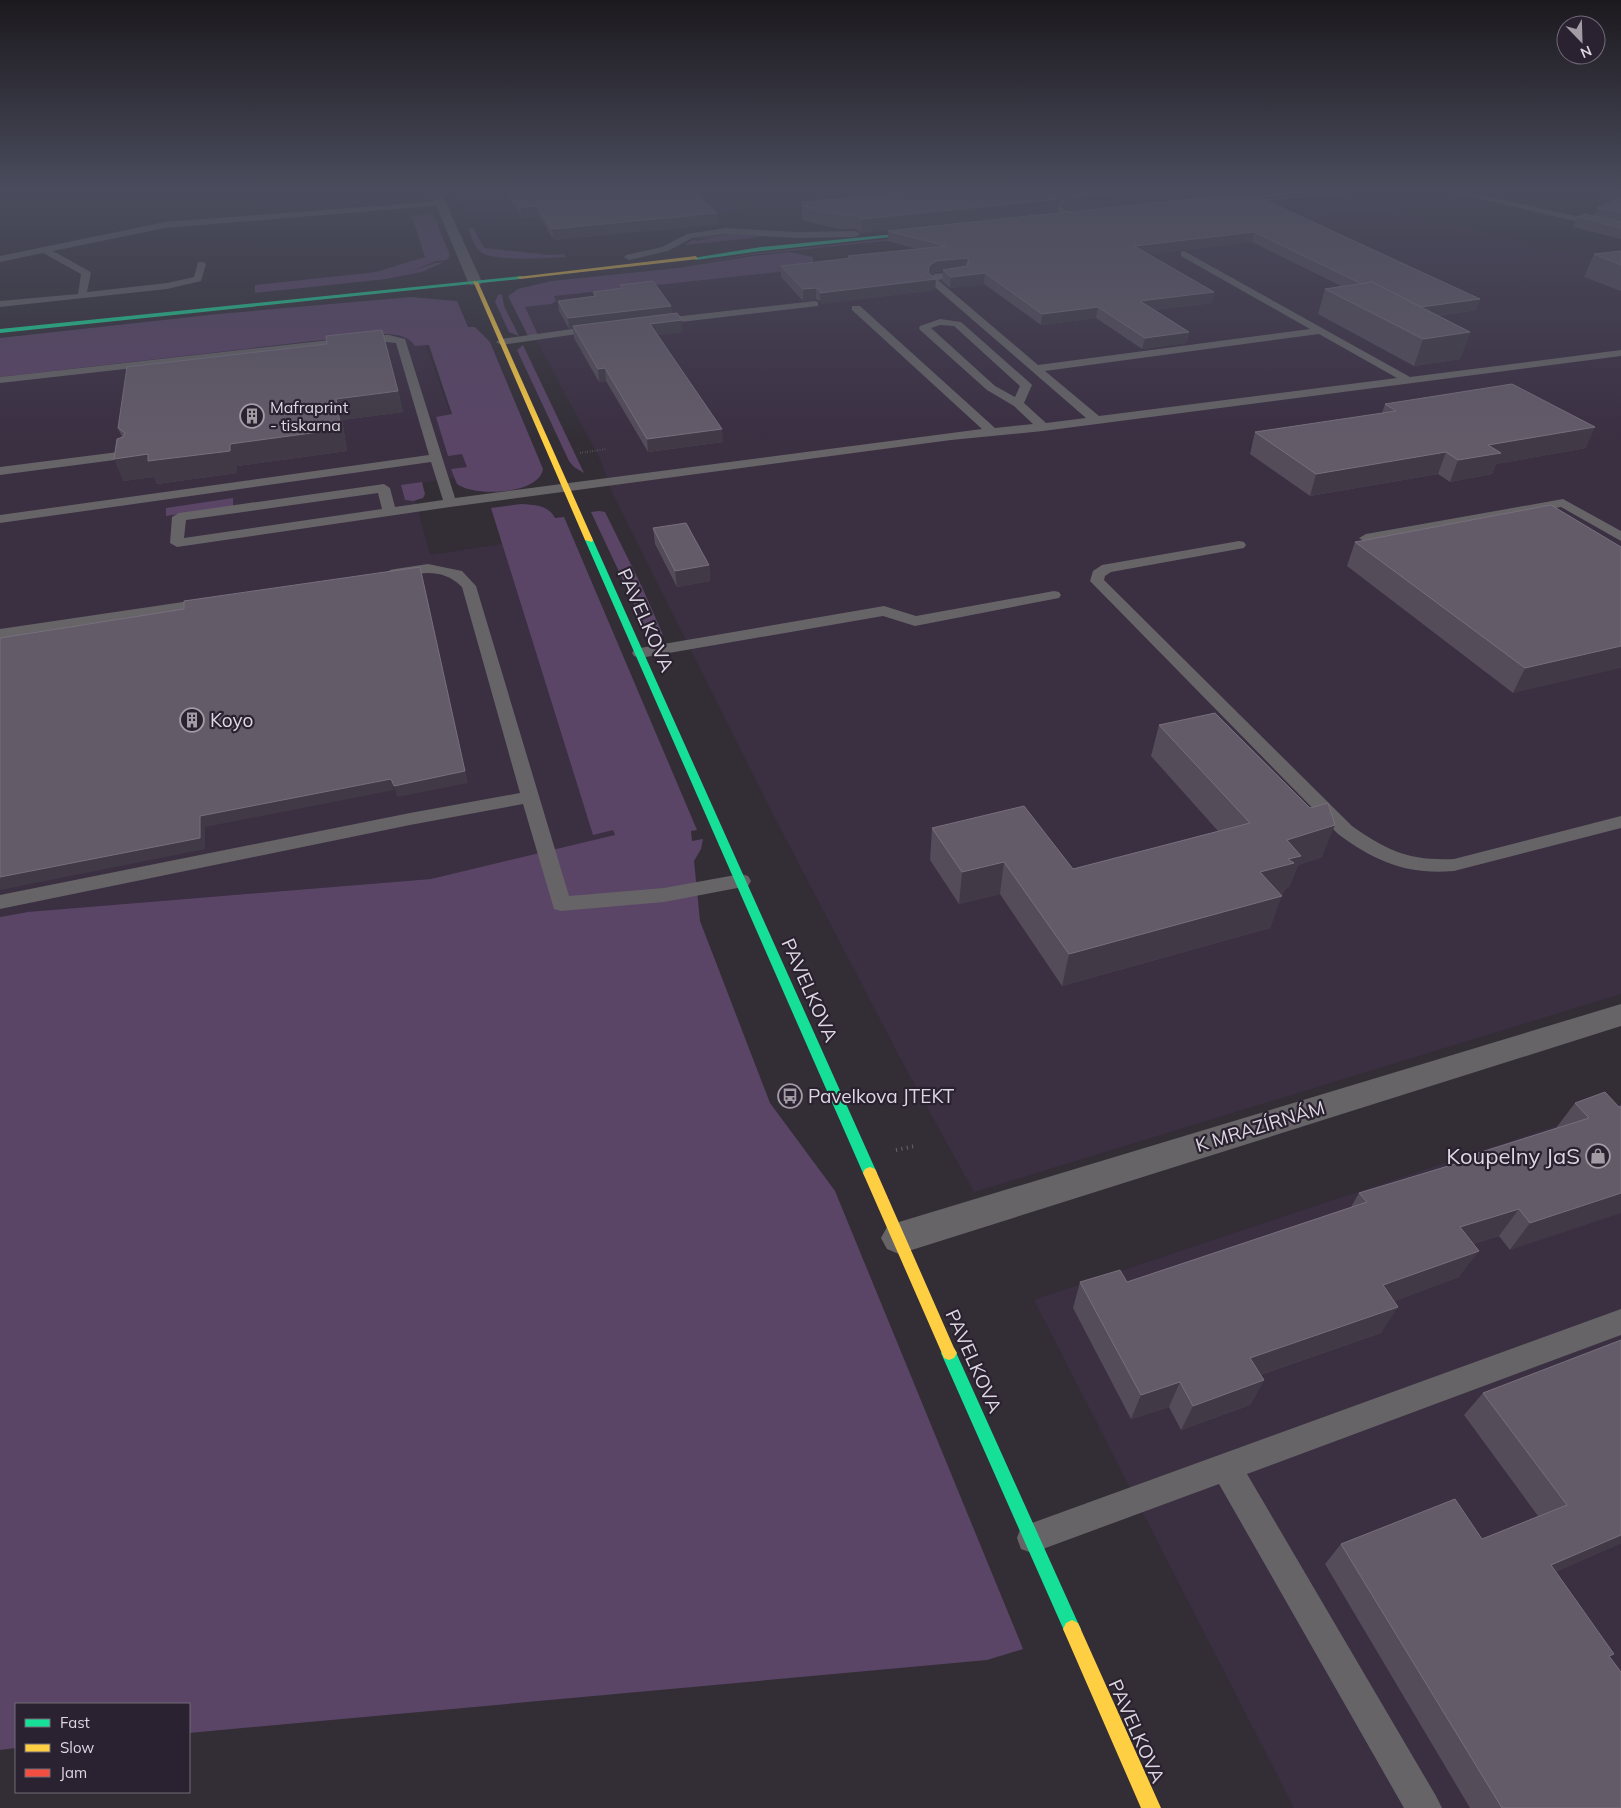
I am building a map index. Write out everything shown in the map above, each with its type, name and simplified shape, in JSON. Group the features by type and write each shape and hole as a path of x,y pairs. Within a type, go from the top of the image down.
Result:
{"main road":[{"path":"0,330 515,272"},
{"path":"0,323 540,272"},
{"name":"PAVELKOVA","path":"473,278 1151,1808"}],"street":[{"name":"PAVELKOVA","path":"471,272 473,278"},
{"name":"K MRAZÍRNÁM","path":"899,1238 1621,1015"}],"lane":[{"path":"82,296 86,272"},
{"path":"0,304 166,286 198,279 199,272"},
{"path":"1217,272 1408,380"},
{"path":"963,273 935,277 932,280 1096,420"},
{"path":"639,324 815,304"},
{"path":"856,308 993,433"},
{"path":"1018,404 1026,385 957,324 949,322 932,323 924,328 991,388 1018,404 1043,427"},
{"path":"502,342 610,328"},
{"path":"1034,369 1321,331"},
{"path":"0,380 375,338 389,338 401,341 450,503"},
{"path":"389,512 384,488 179,517 177,543 389,512 450,503 951,436 1043,427 1621,353"},
{"path":"0,471 126,455"},
{"path":"0,519 435,458"},
{"path":"1366,538 1563,503 1621,537"},
{"path":"1239,545 1107,568 1098,574 1096,581 1345,830 1368,848 1412,865 1434,867 1454,865 1621,822"},
{"path":"380,576 428,568 456,574 469,586 561,904 664,895 741,881"},
{"path":"640,653 884,611 915,621 1054,595"},
{"path":"0,634 226,599"},
{"path":"0,902 410,819 530,797"},
{"path":"1032,1538 1621,1322"},
{"path":"1226,1467 1424,1808"}],"path":[{"path":"580,453 607,449"}],"shaded area":[{"path":"373,272 420,272 386,279 255,293 255,285"},
{"path":"635,272 774,272 554,296 556,301 551,304 525,307 538,335 528,336 508,296 518,289 551,281"},
{"path":"758,272 1621,272 1621,994 974,1192 905,1067 774,816 612,492 600,459 515,300"},
{"path":"502,294 504,306 519,336 509,332 495,302 498,295"},
{"path":"411,297 457,301 468,327 475,327 490,342 543,469 539,478 519,489 505,491 477,491 457,484 451,469 467,467 462,454 448,456 436,417 452,414 429,345 415,346 403,336 375,334 0,377 0,338 218,314"},
{"path":"417,322 473,476 411,484 430,555 568,534 690,818 431,879 21,913 0,917 0,368"},
{"path":"523,345 584,473 574,467 569,461 517,350"},
{"path":"422,482 425,494 423,498 413,501 405,500 401,485"},
{"path":"233,498 233,506 166,516 166,508"},
{"path":"521,504 536,505 549,510 555,518 564,517 697,830 691,831 692,841 703,839 701,849 694,861 700,921 770,1103 835,1191 1023,1649 987,1660 190,1733 190,1703 15,1703 15,1748 0,1750 0,917 28,912 431,879 615,835 613,830 593,835 491,508"},
{"path":"591,512 605,512 663,635 650,630 644,625"},
{"path":"1621,1104 1621,1808 1294,1808 1034,1300"}],"building":[{"path":"787,272 928,272 936,279 820,293 820,290 816,288 803,289"},
{"path":"946,272 1180,272 1214,292 1140,301 1189,332 1145,338 1098,307 1042,314 985,273 951,277"},
{"path":"1338,272 1422,272 1480,299 1421,307 1372,282 1362,284"},
{"path":"653,281 671,306 568,318 558,301 596,296 593,292 623,288 620,285"},
{"path":"1372,282 1470,332 1423,339 1325,289"},
{"path":"677,313 682,320 650,324 722,429 647,439 605,368 598,369 573,326"},
{"name":"Mafraprint - tiskarna","path":"382,330 398,391 336,399 341,429 230,444 230,451 148,461 148,454 114,459 117,439 123,437 125,433 118,428 127,367 327,344 326,336"},
{"path":"1512,384 1595,427 1488,445 1501,453 1458,460 1446,452 1316,474 1255,432 1396,411 1385,404"},
{"path":"1551,505 1621,547 1621,646 1525,668 1355,542"},
{"path":"686,523 709,565 675,571 653,528"},
{"name":"Koyo","path":"420,567 465,771 394,786 391,779 200,816 200,838 0,877 0,638 184,609 184,601"},
{"path":"1215,713 1310,808 1328,803 1335,825 1287,840 1301,856 1288,859 1294,863 1260,872 1282,896 1069,954 1004,862 962,872 932,828 1024,806 1073,869 1250,823 1159,725"},
{"path":"1605,1092 1619,1107 1621,1106 1621,1193 1530,1223 1519,1209 1460,1227 1479,1251 1383,1285 1398,1307 1250,1358 1264,1380 1193,1406 1180,1382 1141,1395 1080,1282 1120,1270 1127,1282 1367,1202 1359,1193 1475,1158 1472,1155 1589,1118 1575,1103"},
{"path":"1621,1340 1621,1535 1551,1565 1614,1654 1609,1656 1621,1672 1621,1808 1502,1808 1341,1544 1455,1499 1482,1539 1567,1505 1483,1393"}],"traffic: fast":[{"path":"0,331 520,277"},
{"path":"589,540 870,1173"},
{"path":"949,1353 1072,1629"}],"traffic: slow":[{"path":"520,277 563,272"},
{"path":"475,282 589,540"},
{"path":"870,1173 949,1353"},
{"path":"1072,1629 1151,1808"}],"place":[{"name":"Mafraprint - tiskarna","path":"252,416"},
{"name":"Koyo","path":"192,720"},
{"name":"Pavelkova JTEKT","path":"790,1096"},
{"name":"Koupelny JaS","path":"1598,1156"}]}
